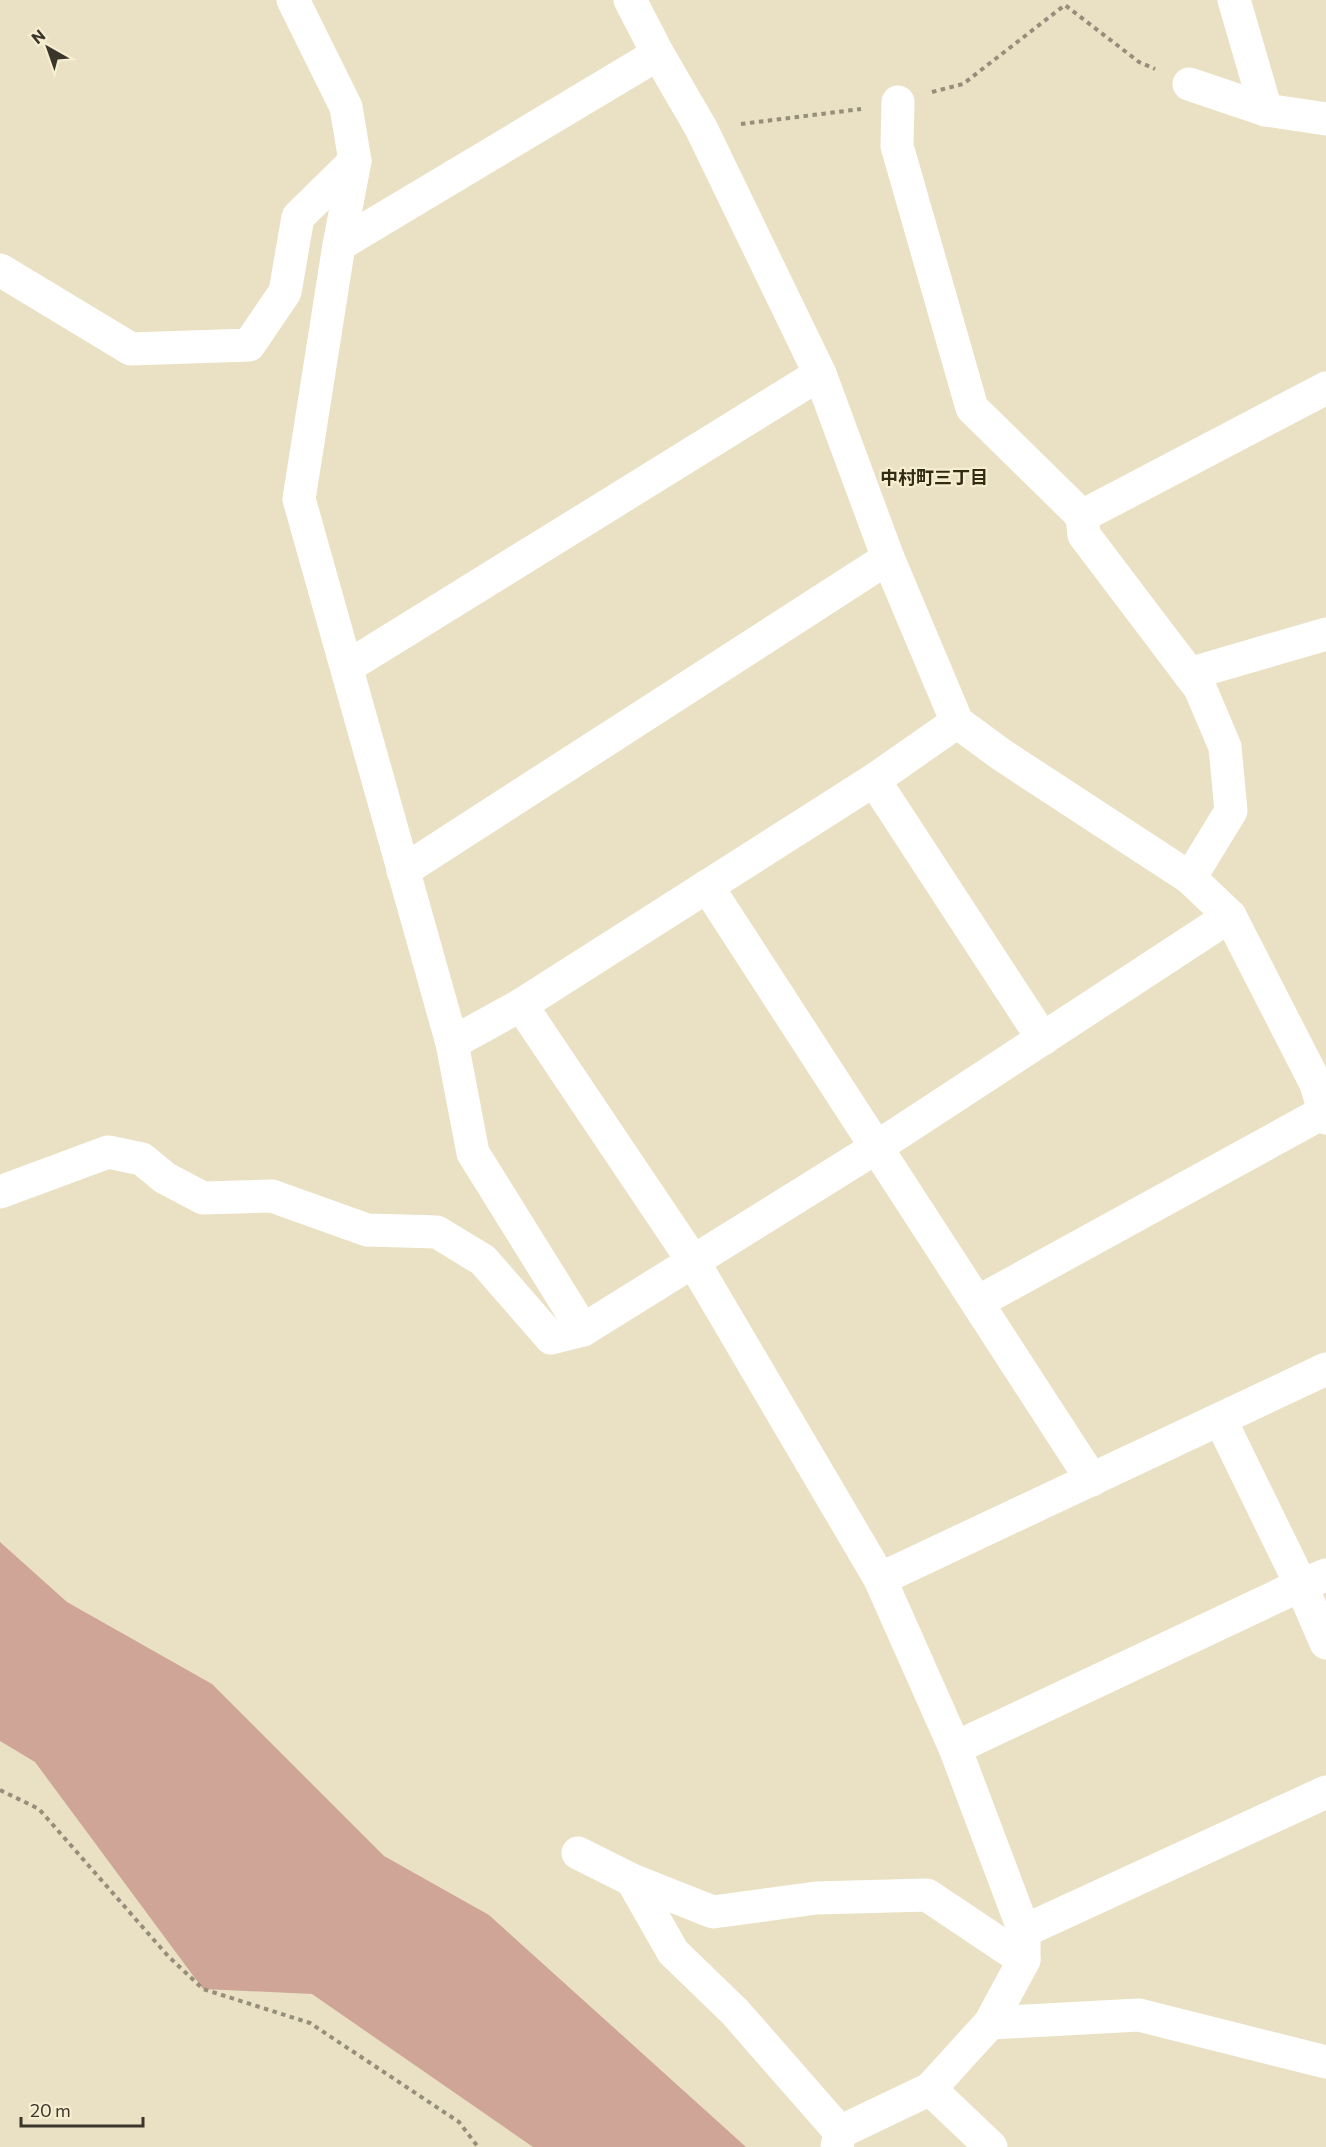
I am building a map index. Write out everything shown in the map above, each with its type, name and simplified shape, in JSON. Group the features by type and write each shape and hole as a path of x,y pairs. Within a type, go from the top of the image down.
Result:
{"street":[{"path":"293,0 346,107 355,161 339,245 299,499 452,1043 474,1153 583,1329"},
{"path":"630,0 701,128 820,374 888,558 957,722 1002,755 1190,879 1230,916 1323,1098 978,1302"},
{"path":"1234,0 1266,110"},
{"path":"339,245 658,54"},
{"path":"1190,84 1266,110 1326,119"},
{"path":"898,102 897,146 972,408 1082,516 1084,535 1200,687 1225,747 1231,811 1190,879"},
{"path":"0,270 131,349 249,345 285,292 298,217 355,161"},
{"path":"347,667 820,374"},
{"path":"1082,516 1326,388"},
{"path":"403,871 888,558"},
{"path":"1189,674 1326,634"},
{"path":"452,1043 521,1005 874,780 957,722"},
{"path":"874,780 1043,1039"},
{"path":"708,886 1092,1480"},
{"path":"0,1192 108,1152 142,1159 165,1178 202,1198 272,1196 367,1230 437,1232 483,1260 551,1338 583,1329 877,1147 1230,916"},
{"path":"521,1005 693,1261 880,1579 955,1748 1024,1945"},
{"path":"880,1579 1326,1368"},
{"path":"1220,1419 1314,1580 1326,1643"},
{"path":"955,1748 1314,1580"},
{"path":"632,1880 673,1952 735,2012 839,2139 930,2089 990,2023 1024,1945 1326,1792"},
{"path":"578,1853 632,1880 713,1912 816,1898 927,1896 1024,1945"},
{"path":"990,2023 1139,2015 1326,2062"},
{"path":"930,2089 991,2147"}],"path":[{"path":"701,128 880,107 963,84 1065,5 1139,62 1190,84"},
{"path":"0,1790 39,1809 168,1956 203,1989 310,2023 459,2122 478,2147"}],"shaded area":[{"path":"0,1542 67,1602 212,1684 384,1856 489,1915 746,2147 533,2147 312,1994 203,1989 35,1762 0,1741"}],"district":[{"name":"中村町三丁目","path":"934,477"}]}
